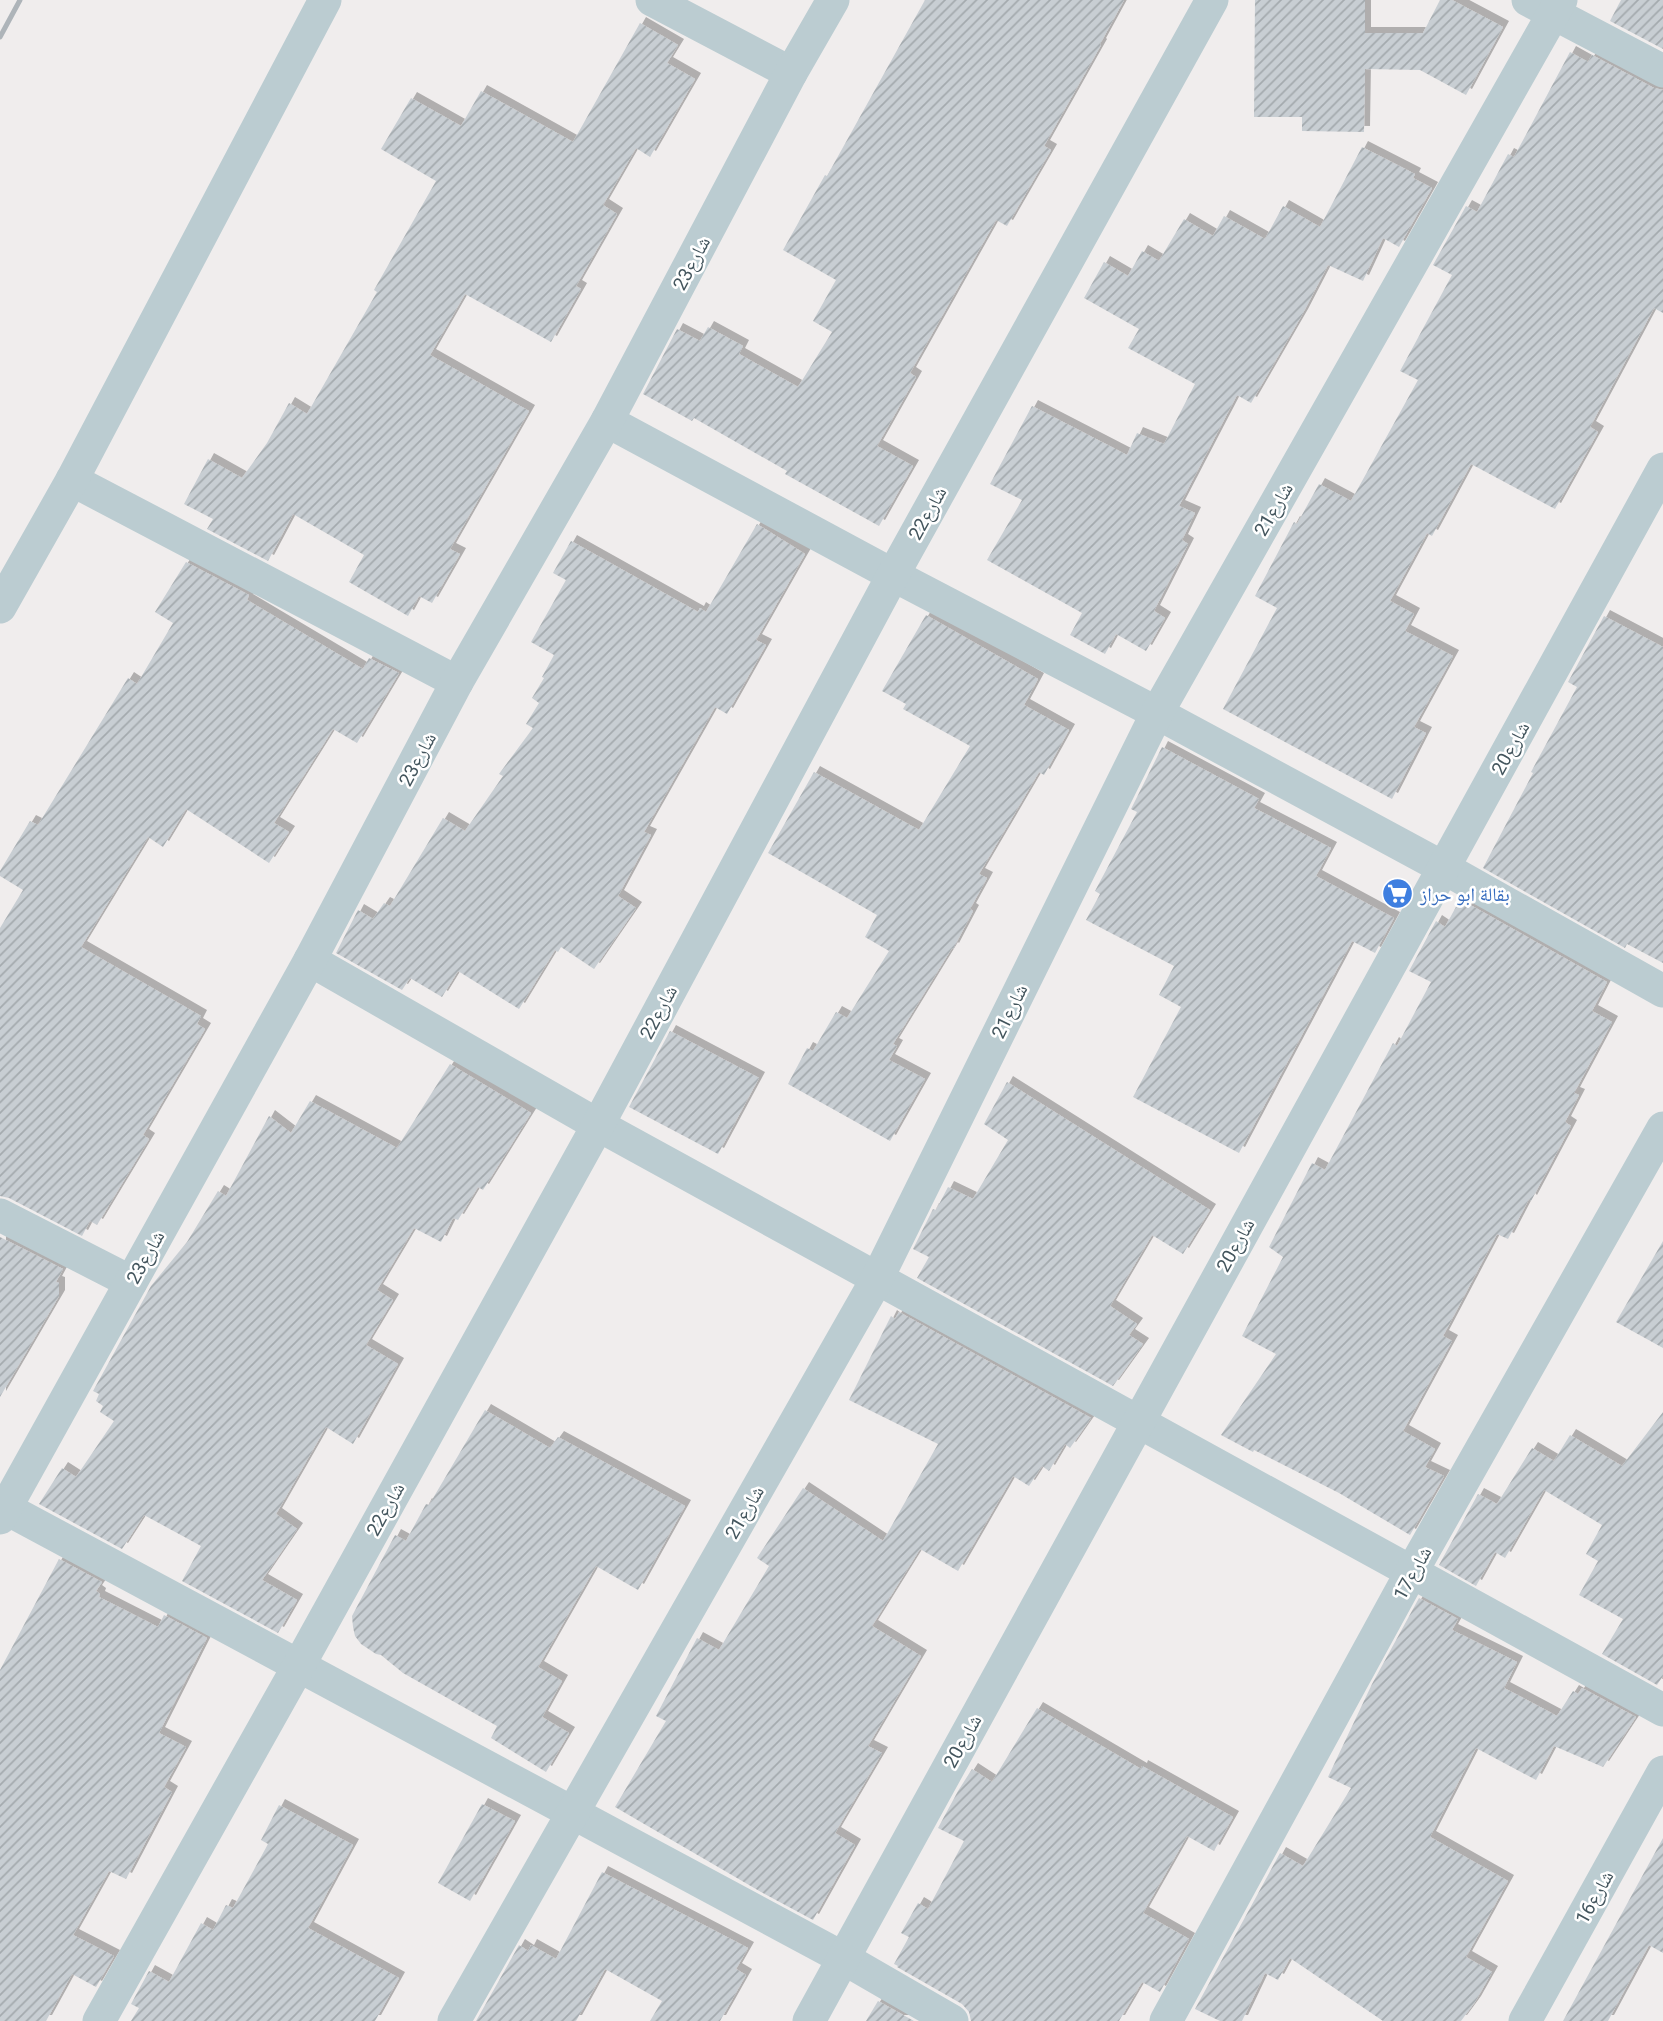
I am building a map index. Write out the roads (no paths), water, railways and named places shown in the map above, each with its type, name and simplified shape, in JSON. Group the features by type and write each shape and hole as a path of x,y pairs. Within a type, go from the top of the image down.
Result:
{"street":[{"path":"0,607 72,480 325,0"},
{"path":"652,0 791,73"},
{"name":"شارع23","path":"3,1513 310,960 457,682 607,421 832,0"},
{"name":"شارع22","path":"99,2021 598,1125 893,575 1212,0"},
{"path":"1548,5 1663,71"},
{"name":"شارع21","path":"454,2021 877,1279 1157,713 1548,5"},
{"path":"607,421 1157,713 1444,868 1663,991"},
{"name":"شارع20","path":"809,2021 1663,469"},
{"path":"72,480 457,682"},
{"path":"310,960 598,1125 1663,1710"},
{"name":"شارع17","path":"1166,2021 1411,1573 1663,1128"},
{"path":"0,1215 131,1282"},
{"path":"3,1513 843,1958 952,2021"},
{"name":"شارع16","path":"1525,2021 1663,1772"}],"railway":[{"path":"0,37 20,0"}],"place":[{"name":"بقالة ابو حراز","path":"1397,894"}]}
